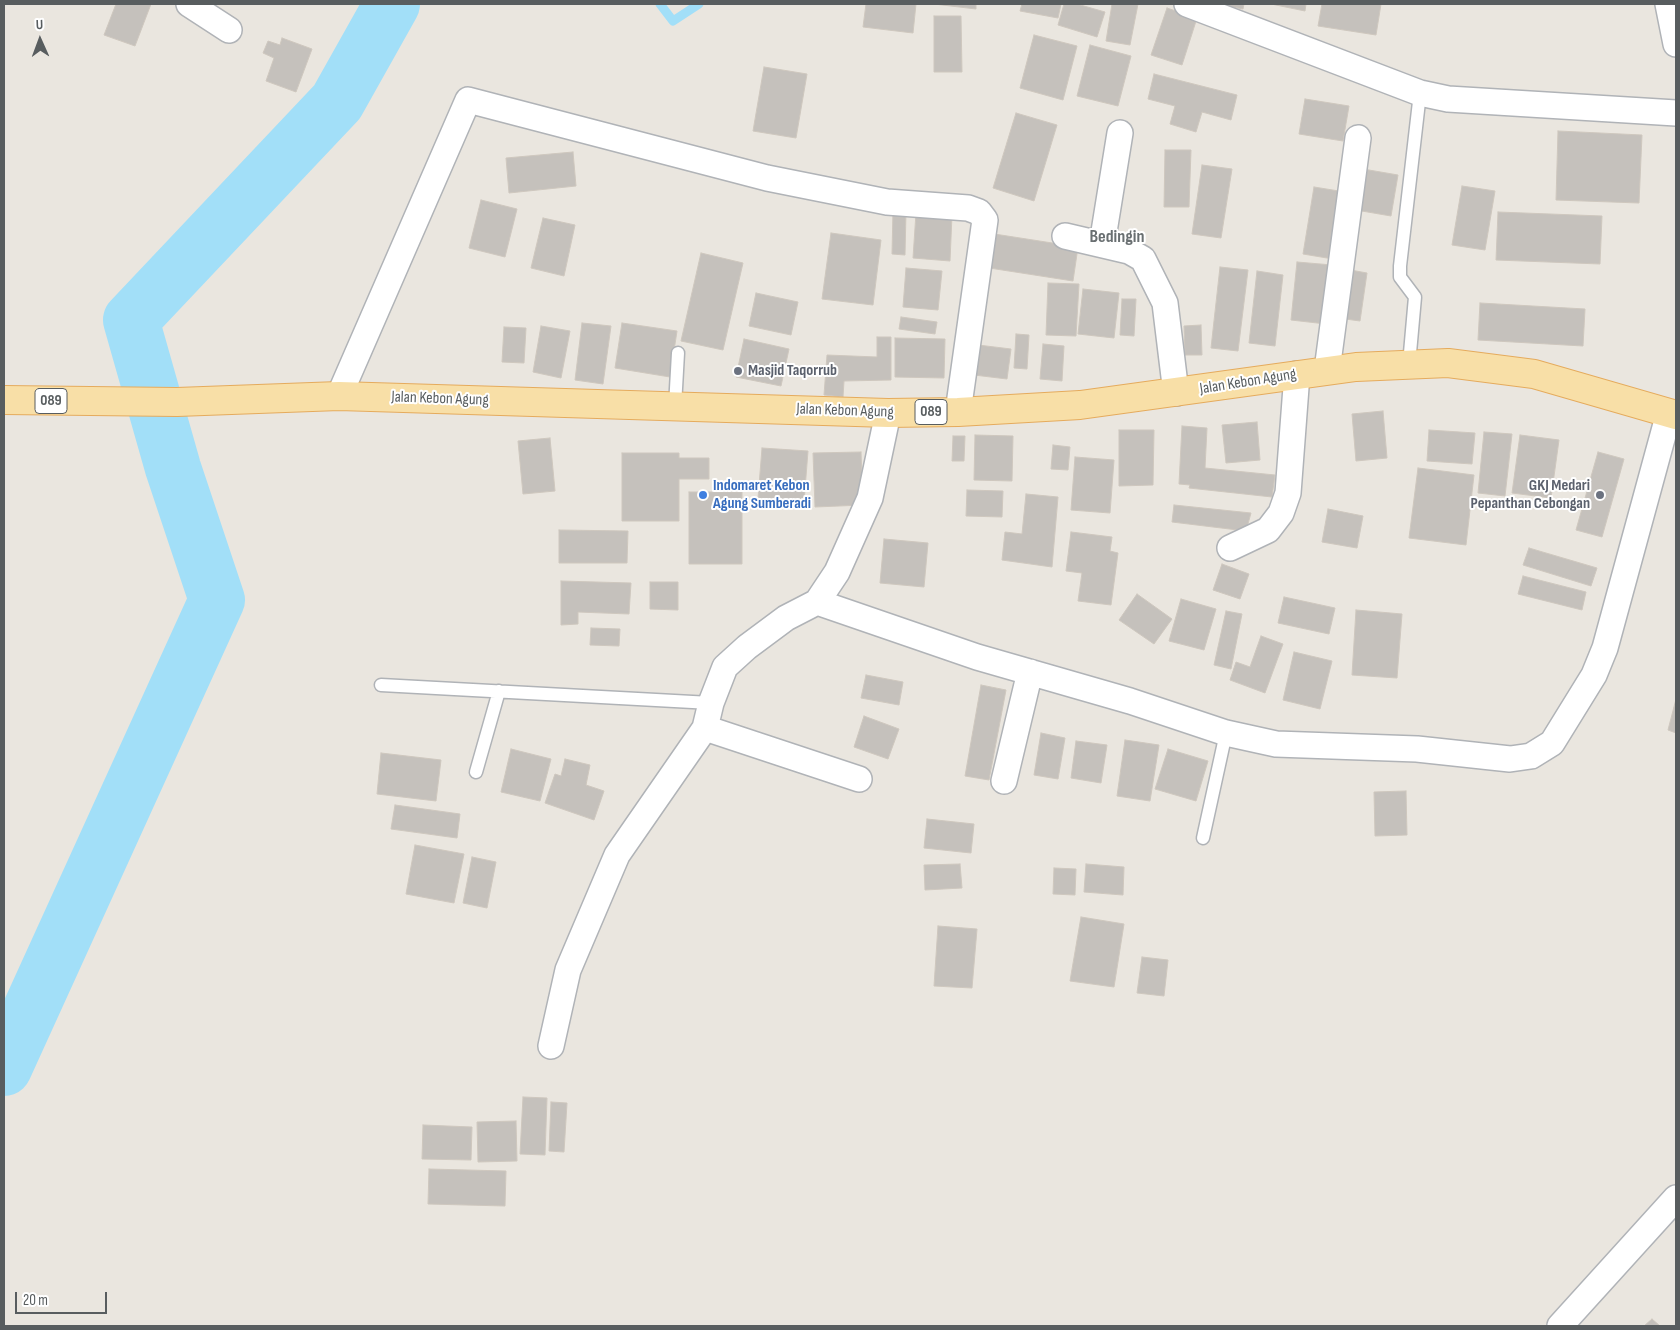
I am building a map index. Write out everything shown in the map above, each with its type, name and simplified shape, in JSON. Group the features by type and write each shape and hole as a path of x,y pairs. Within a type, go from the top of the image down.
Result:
{"main road":[{"name":"Jalan Kebon Agung","path":"4,400 176,402 339,396 888,413 958,412 1080,405 1176,393 1326,370 1448,362 1534,374 1672,414"}],"street":[{"path":"189,4 229,30"},
{"path":"1187,4 1420,93 1448,99 1676,113"},
{"path":"1668,4 1676,44"},
{"path":"339,396 468,100 767,178 887,202 968,208 979,212 985,220 958,412"},
{"path":"1102,244 1120,133"},
{"path":"1326,370 1358,138"},
{"path":"1065,236 1138,254 1148,267 1165,304 1176,393"},
{"path":"1230,548 1268,530 1281,513 1288,493 1297,374"},
{"path":"551,1046 568,970 617,855 705,728 711,703 725,667 746,647 778,624 817,602 837,572 870,498 888,413"},
{"path":"817,602 977,657 1130,701 1226,733 1276,744 1417,750 1510,759 1531,756 1552,743 1594,675 1605,648 1672,414"},
{"path":"1004,781 1030,672"},
{"path":"705,728 859,779"},
{"path":"1560,1326 1676,1198"}],"lane":[{"path":"1409,364 1415,297 1400,277 1400,266 1420,93"},
{"path":"675,406 678,353"},
{"path":"381,685 711,703"},
{"path":"476,772 499,691"},
{"path":"1203,838 1226,733"}],"building":[{"path":"116,4 151,4 135,46 104,35"},
{"path":"866,4 916,4 913,33 863,27"},
{"path":"934,4 976,4 976,9"},
{"path":"1022,4 1061,4 1058,18 1020,11"},
{"path":"1064,4 1077,4 1105,12 1097,37 1058,25"},
{"path":"1112,4 1138,4 1130,45 1106,41"},
{"path":"1218,4 1244,4 1243,9"},
{"path":"1271,4 1306,4 1305,11"},
{"path":"1322,4 1381,4 1376,35 1318,26"},
{"path":"1167,8 1197,18 1182,65 1151,55"},
{"path":"934,16 961,16 962,72 934,72"},
{"path":"1034,35 1077,46 1063,100 1020,88"},
{"path":"282,38 312,49 296,92 266,81 274,58 263,53 268,41 280,45"},
{"path":"1090,45 1131,56 1118,106 1077,96"},
{"path":"764,67 807,74 796,138 753,131"},
{"path":"1154,74 1237,95 1231,120 1202,112 1196,132 1170,124 1175,106 1148,99"},
{"path":"1305,99 1349,106 1343,141 1299,134"},
{"path":"1016,113 1057,125 1034,201 993,188"},
{"path":"1558,131 1642,135 1639,203 1556,200"},
{"path":"1165,150 1191,150 1189,207 1164,207"},
{"path":"573,152 576,186 509,193 506,158"},
{"path":"1202,165 1232,169 1221,238 1192,234"},
{"path":"1363,169 1398,175 1391,216 1356,210"},
{"path":"1462,186 1495,191 1485,250 1452,245"},
{"path":"1314,187 1345,192 1333,259 1303,254"},
{"path":"481,200 517,209 505,257 469,248"},
{"path":"893,210 906,211 905,255 892,254"},
{"path":"1498,212 1602,216 1600,264 1496,260"},
{"path":"916,213 952,215 950,261 913,258"},
{"path":"543,218 575,225 564,276 531,268"},
{"path":"831,233 881,240 873,305 822,299"},
{"path":"988,233 1078,247 1073,281 983,267"},
{"path":"701,253 743,263 723,350 681,341"},
{"path":"1297,262 1332,265 1326,324 1291,320"},
{"path":"1220,267 1248,270 1238,351 1211,348"},
{"path":"906,268 942,271 938,310 903,307"},
{"path":"1345,269 1367,273 1360,321 1338,318"},
{"path":"1257,271 1283,275 1275,346 1249,343"},
{"path":"1048,283 1079,284 1076,336 1046,335"},
{"path":"1083,289 1119,293 1114,338 1078,334"},
{"path":"756,293 798,302 791,335 749,326"},
{"path":"1122,299 1136,299 1134,336 1120,335"},
{"path":"1480,303 1585,309 1583,346 1478,340"},
{"path":"901,317 937,322 935,334 899,329"},
{"path":"582,323 611,326 603,384 575,380"},
{"path":"622,323 677,331 670,377 615,368"},
{"path":"1201,325 1202,355 1185,355 1184,326"},
{"path":"541,326 570,331 561,378 533,372"},
{"path":"504,327 526,328 524,363 502,362"},
{"path":"1016,334 1029,335 1027,369 1014,368"},
{"path":"877,337 891,337 891,380 844,381 843,397 824,395 827,355 877,357"},
{"path":"895,338 945,339 944,378 895,377"},
{"path":"744,339 789,349 781,386 736,377"},
{"path":"1043,344 1064,346 1062,381 1040,379"},
{"path":"978,345 1011,349 1007,379 974,375"},
{"path":"1383,411 1387,458 1356,461 1352,414"},
{"path":"1257,422 1260,460 1226,463 1222,425"},
{"path":"1182,426 1207,428 1205,468 1275,475 1272,497 1189,488 1190,485 1179,484"},
{"path":"1119,430 1154,430 1153,485 1119,486"},
{"path":"1429,430 1475,433 1472,464 1427,461"},
{"path":"1484,432 1512,434 1505,496 1478,493"},
{"path":"975,435 1013,436 1012,481 974,480"},
{"path":"1520,435 1559,440 1551,498 1512,493"},
{"path":"953,436 965,436 964,461 952,461"},
{"path":"550,438 555,491 523,494 518,441"},
{"path":"1053,445 1070,447 1068,470 1051,469"},
{"path":"762,448 808,451 804,502 758,498"},
{"path":"861,452 863,505 815,507 813,453"},
{"name":"GKJ Medari Pepanthan Cebongan","path":"1598,452 1624,459 1602,537 1576,530"},
{"path":"622,453 679,453 679,458 709,458 709,479 679,479 679,521 622,521"},
{"path":"1075,457 1114,460 1110,513 1071,510"},
{"path":"1418,468 1474,475 1466,545 1409,538"},
{"path":"967,490 1003,491 1002,517 966,516"},
{"path":"689,492 742,492 742,564 689,564"},
{"path":"1026,494 1058,497 1052,567 1002,560 1005,532 1022,534"},
{"path":"1174,505 1251,513 1246,531 1172,522"},
{"path":"1328,509 1363,516 1357,548 1322,542"},
{"path":"559,530 628,531 627,563 559,563"},
{"path":"1071,532 1112,537 1110,551 1118,553 1111,605 1078,601 1082,573 1066,571"},
{"path":"884,539 928,543 924,587 880,583"},
{"path":"1529,548 1597,568 1591,586 1523,565"},
{"path":"1222,564 1249,574 1240,599 1213,590"},
{"path":"1523,576 1586,592 1582,610 1518,594"},
{"path":"561,581 631,583 629,614 578,612 578,624 561,625"},
{"path":"650,582 678,582 678,610 650,609"},
{"path":"1137,594 1172,619 1154,644 1119,620"},
{"path":"1284,597 1335,608 1329,634 1278,623"},
{"path":"1181,599 1216,609 1204,650 1169,641"},
{"path":"1356,610 1402,614 1397,678 1352,675"},
{"path":"1226,611 1242,614 1231,669 1214,665"},
{"path":"591,628 620,629 619,646 590,645"},
{"path":"1261,636 1283,644 1265,693 1230,680 1236,662 1250,667"},
{"path":"1294,652 1332,661 1320,709 1283,700"},
{"path":"866,675 903,682 899,705 861,698"},
{"path":"981,685 1006,690 989,780 965,776"},
{"path":"1676,699 1676,733 1668,730"},
{"path":"864,716 899,729 888,759 854,747"},
{"path":"1041,733 1065,738 1058,779 1034,775"},
{"path":"1125,740 1159,745 1150,801 1117,796"},
{"path":"1076,741 1107,745 1101,783 1071,778"},
{"path":"511,749 551,759 540,801 501,792"},
{"path":"1168,749 1208,761 1196,801 1155,789"},
{"path":"381,753 441,760 436,801 377,794"},
{"path":"565,759 590,765 586,785 604,791 594,820 545,803 555,774 561,776"},
{"path":"1406,791 1407,835 1375,836 1374,792"},
{"path":"395,805 460,814 457,838 391,829"},
{"path":"927,819 974,824 971,853 924,848"},
{"path":"415,845 464,854 454,903 406,894"},
{"path":"472,857 496,862 487,908 463,903"},
{"path":"960,864 962,888 925,890 924,865"},
{"path":"1086,864 1124,867 1123,895 1084,892"},
{"path":"1054,868 1076,869 1075,895 1053,894"},
{"path":"1081,917 1124,924 1114,987 1070,981"},
{"path":"938,926 977,929 972,988 934,986"},
{"path":"1142,957 1168,960 1164,996 1137,993"},
{"path":"523,1097 547,1098 545,1155 520,1154"},
{"path":"551,1102 567,1103 564,1152 549,1151"},
{"path":"516,1121 517,1161 478,1162 477,1122"},
{"path":"423,1125 472,1127 471,1160 422,1159"},
{"path":"429,1169 506,1171 505,1206 428,1204"},
{"path":"1652,1319 1660,1326 1644,1326"}],"waterway":[{"path":"4,1068 217,600 173,468 131,320 337,102 392,4"},
{"path":"660,4 673,21 699,4"}],"place":[{"name":"Masjid Taqorrub","path":"738,371"},
{"name":"Indomaret Kebon Agung Sumberadi","path":"703,495"},
{"name":"GKJ Medari Pepanthan Cebongan","path":"1600,495"}],"district":[{"name":"Bedingin","path":"1117,237"}]}
